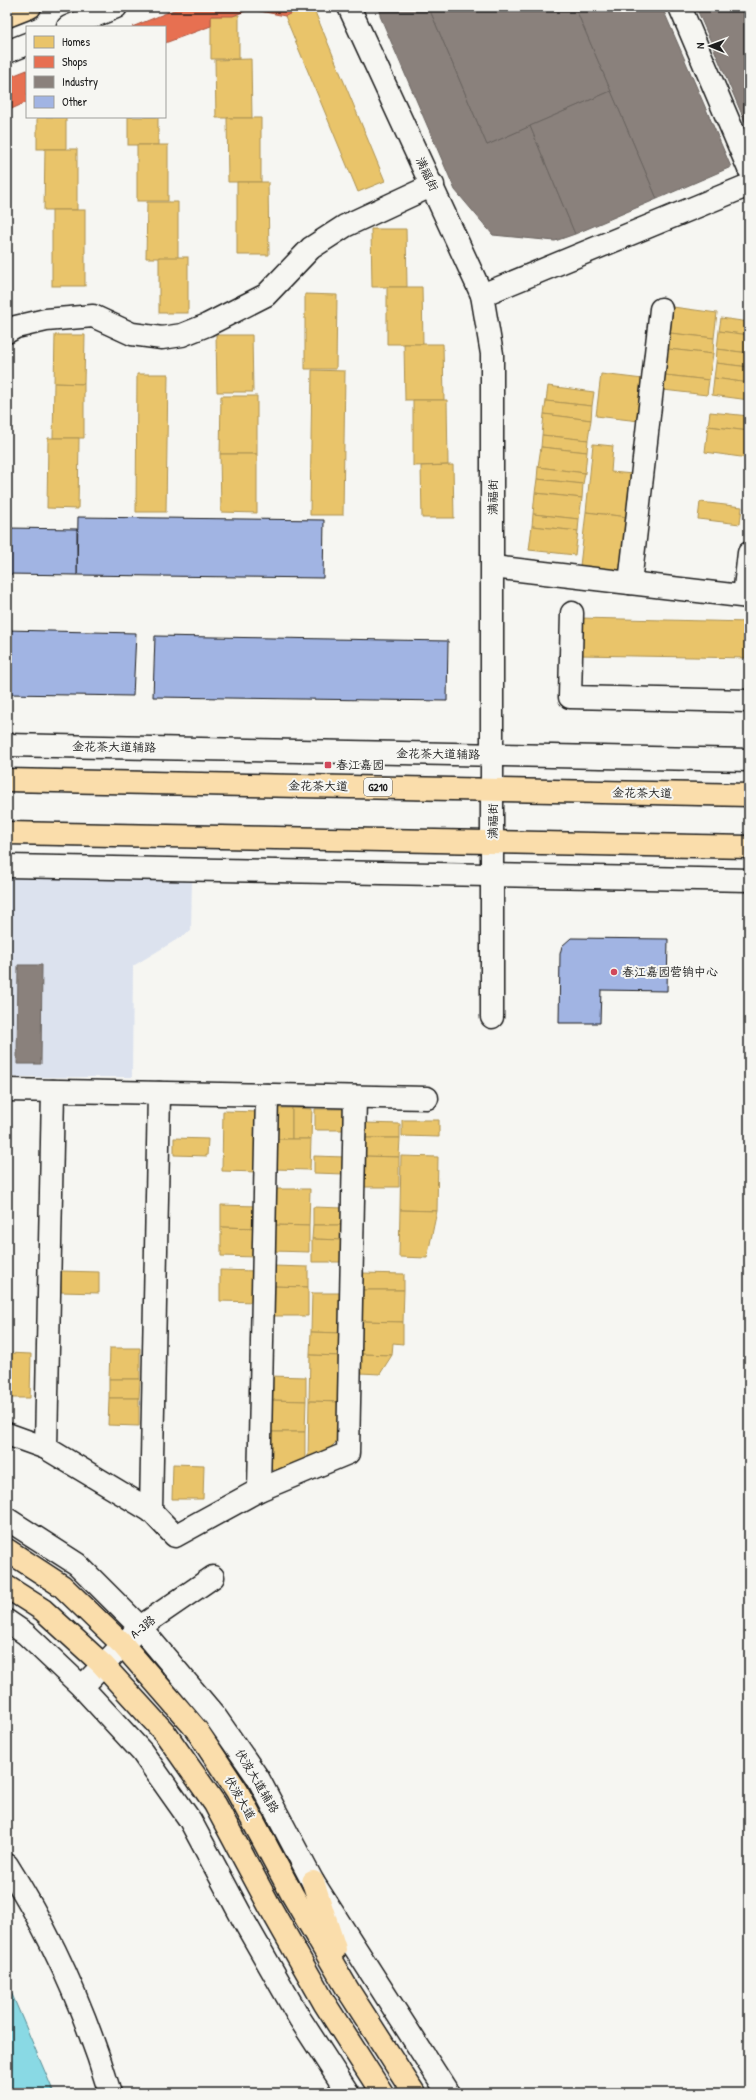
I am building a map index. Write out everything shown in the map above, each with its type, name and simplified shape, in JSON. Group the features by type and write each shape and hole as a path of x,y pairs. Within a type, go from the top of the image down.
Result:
{"main road":[{"path":"7,16 30,7"},
{"name":"金花茶大道","path":"7,780 749,795"},
{"path":"7,832 749,847"},
{"name":"伏波大道","path":"7,1550 62,1586 122,1645 185,1716 237,1791 292,1894 348,1990 414,2093"},
{"path":"7,1586 43,1610 103,1666 165,1733 214,1804 325,2004 382,2093"},
{"path":"313,1882 348,1990"}],"street":[{"path":"70,26 116,7"},
{"name":"满福街","path":"349,7 433,185 482,295 492,354 492,1017"},
{"path":"680,7 749,169"},
{"path":"7,52 26,44"},
{"path":"7,332 16,327 46,320 93,316 132,334 162,338 182,335 207,325 266,295 311,248 345,226 433,185"},
{"path":"482,295 749,185"},
{"path":"630,583 662,309"},
{"path":"493,567 746,596 749,553"},
{"path":"572,613 570,697 749,701"},
{"name":"金花茶大道辅路","path":"7,745 749,760"},
{"path":"7,866 749,880"},
{"path":"7,1090 427,1098"},
{"path":"46,1448 53,1091"},
{"path":"151,1511 159,1093"},
{"path":"260,1490 267,1095"},
{"path":"7,1434 46,1448 151,1511 175,1536 260,1490 348,1453 355,1097"},
{"name":"伏波大道辅路","path":"7,1519 77,1564 140,1627 203,1700 254,1772 313,1882 448,2093"},
{"name":"A-3路","path":"82,1687 140,1627 213,1577"},
{"path":"7,1621 26,1634 82,1687 142,1752 190,1820 244,1921 300,2019 348,2093"},
{"path":"7,1865 45,1930 66,1974 88,2026 110,2093"}],"shaded area":[{"path":"7,878 192,879 191,931 133,966 132,1077 7,1077"}],"water":[{"path":"7,1982 11,1992 54,2093 7,2093"}],"building: Homes":[{"path":"306,7 313,7 385,181 358,192 285,16"},
{"path":"239,15 239,59 211,59 211,16"},
{"path":"251,59 252,118 216,118 215,60"},
{"path":"37,118 66,118 66,149 37,149"},
{"path":"128,118 158,118 158,145 128,145"},
{"path":"227,118 261,118 261,182 228,182"},
{"path":"137,145 168,145 168,201 137,201"},
{"path":"45,149 77,149 77,210 44,210"},
{"path":"237,182 268,182 269,255 237,255"},
{"path":"147,202 178,202 178,258 146,258"},
{"path":"52,210 85,210 85,286 52,286"},
{"path":"371,229 406,229 407,287 372,287"},
{"path":"159,257 188,257 188,313 159,313"},
{"path":"387,287 422,287 423,344 387,344"},
{"path":"305,294 337,295 336,369 305,369"},
{"path":"673,307 717,313 714,338 670,333"},
{"path":"721,318 749,322 749,335 719,331"},
{"path":"719,331 749,335 749,353 717,349"},
{"path":"670,333 714,338 713,354 668,349"},
{"path":"55,335 85,335 84,384 54,383"},
{"path":"216,335 252,335 253,392 217,392"},
{"path":"404,344 443,344 444,400 405,400"},
{"path":"668,349 713,354 709,380 665,375"},
{"path":"717,349 749,353 749,367 716,363"},
{"path":"716,363 749,367 749,383 714,378"},
{"path":"312,370 345,371 343,515 310,515"},
{"path":"137,374 168,374 166,512 136,512"},
{"path":"601,374 643,379 639,421 596,416"},
{"path":"665,375 709,380 707,395 663,390"},
{"path":"714,378 749,383 749,400 712,395"},
{"path":"54,383 84,384 84,438 53,438"},
{"path":"548,386 594,392 592,406 546,401"},
{"path":"221,396 257,396 257,454 220,454"},
{"path":"413,400 447,400 448,465 413,466"},
{"path":"546,401 592,406 591,420 544,414"},
{"path":"710,412 749,416 749,431 708,426"},
{"path":"544,414 591,420 588,440 542,435"},
{"path":"708,426 749,431 748,458 705,452"},
{"path":"542,435 588,440 587,452 541,447"},
{"path":"48,438 79,438 78,509 47,508"},
{"path":"593,444 613,446 611,472 633,474 628,517 586,512"},
{"path":"541,447 587,452 585,473 538,467"},
{"path":"220,454 257,454 257,513 221,512"},
{"path":"453,465 454,518 422,518 421,466"},
{"path":"538,467 585,473 583,484 537,479"},
{"path":"537,479 583,484 582,498 535,493"},
{"path":"535,493 582,498 579,519 533,514"},
{"path":"700,502 742,507 740,524 698,519"},
{"path":"586,512 628,517 622,571 580,566"},
{"path":"533,514 579,519 578,531 532,526"},
{"path":"532,526 578,531 575,555 529,550"},
{"path":"580,618 749,622 749,658 579,655"},
{"path":"276,1108 292,1108 292,1139 275,1139"},
{"path":"292,1108 312,1109 311,1139 292,1139"},
{"path":"315,1109 346,1109 345,1130 315,1130"},
{"path":"223,1111 259,1112 258,1172 222,1171"},
{"path":"402,1120 439,1120 439,1137 402,1136"},
{"path":"365,1123 400,1124 400,1138 364,1138"},
{"path":"174,1138 208,1139 207,1156 174,1155"},
{"path":"364,1138 400,1138 399,1157 364,1156"},
{"path":"275,1139 311,1139 310,1170 274,1169"},
{"path":"314,1156 345,1157 345,1174 314,1173"},
{"path":"364,1156 399,1157 399,1187 363,1187"},
{"path":"401,1156 438,1157 437,1211 400,1210"},
{"path":"274,1189 310,1189 309,1226 273,1225"},
{"path":"221,1205 258,1206 257,1228 221,1227"},
{"path":"313,1207 344,1208 344,1225 313,1225"},
{"path":"400,1210 437,1211 427,1258 399,1257"},
{"path":"273,1225 309,1226 309,1252 273,1251"},
{"path":"313,1225 344,1225 343,1240 312,1239"},
{"path":"221,1227 257,1228 256,1257 221,1256"},
{"path":"312,1239 343,1240 343,1262 312,1262"},
{"path":"273,1266 308,1267 308,1287 272,1286"},
{"path":"220,1270 256,1271 256,1302 220,1301"},
{"path":"61,1271 99,1272 99,1293 61,1292"},
{"path":"362,1273 404,1274 404,1290 361,1290"},
{"path":"272,1286 308,1287 308,1316 272,1316"},
{"path":"361,1290 404,1290 403,1322 361,1321"},
{"path":"312,1293 342,1293 341,1333 311,1332"},
{"path":"361,1321 403,1322 403,1344 393,1343 392,1355 360,1354"},
{"path":"311,1332 341,1333 341,1356 310,1355"},
{"path":"110,1348 140,1348 140,1379 109,1379"},
{"path":"7,1353 31,1354 30,1398 7,1398"},
{"path":"360,1354 392,1355 380,1374 360,1373"},
{"path":"310,1355 341,1356 340,1402 309,1401"},
{"path":"270,1376 306,1377 306,1401 270,1400"},
{"path":"109,1379 140,1379 139,1398 109,1398"},
{"path":"109,1398 139,1398 139,1426 108,1425"},
{"path":"270,1400 306,1401 305,1432 269,1432"},
{"path":"309,1401 340,1402 339,1439 320,1458 308,1457"},
{"path":"269,1432 305,1432 305,1470 269,1469"},
{"path":"173,1464 204,1465 203,1499 172,1499"}],"building: Shops":[{"path":"181,7 306,7 285,16 250,9 233,16 211,16 211,26 166,43 166,26 134,26"},
{"path":"26,70 26,102 7,111 7,78"}],"building: Industry":[{"path":"380,7 431,7 429,8 487,145 530,126 575,234 555,241 493,235 455,190 380,16"},
{"path":"575,7 611,91 487,145 429,8"},
{"path":"575,7 662,7 731,167 657,199"},
{"path":"696,7 749,7 749,131"},
{"path":"611,91 657,199 575,234 530,126"},
{"path":"18,965 42,965 41,1064 17,1064"}],"building: Other":[{"path":"78,517 324,520 323,578 77,575"},
{"path":"7,528 77,529 77,575 7,574"},
{"path":"7,630 136,633 133,696 7,694"},
{"path":"155,636 448,641 447,701 153,697"},
{"name":"春江嘉园营销中心","path":"571,938 668,939 667,991 601,990 600,1023 559,1023 560,954 562,946"}],"place":[{"name":"春江嘉园","path":"328,765"},
{"name":"春江嘉园营销中心","path":"614,972"}]}
